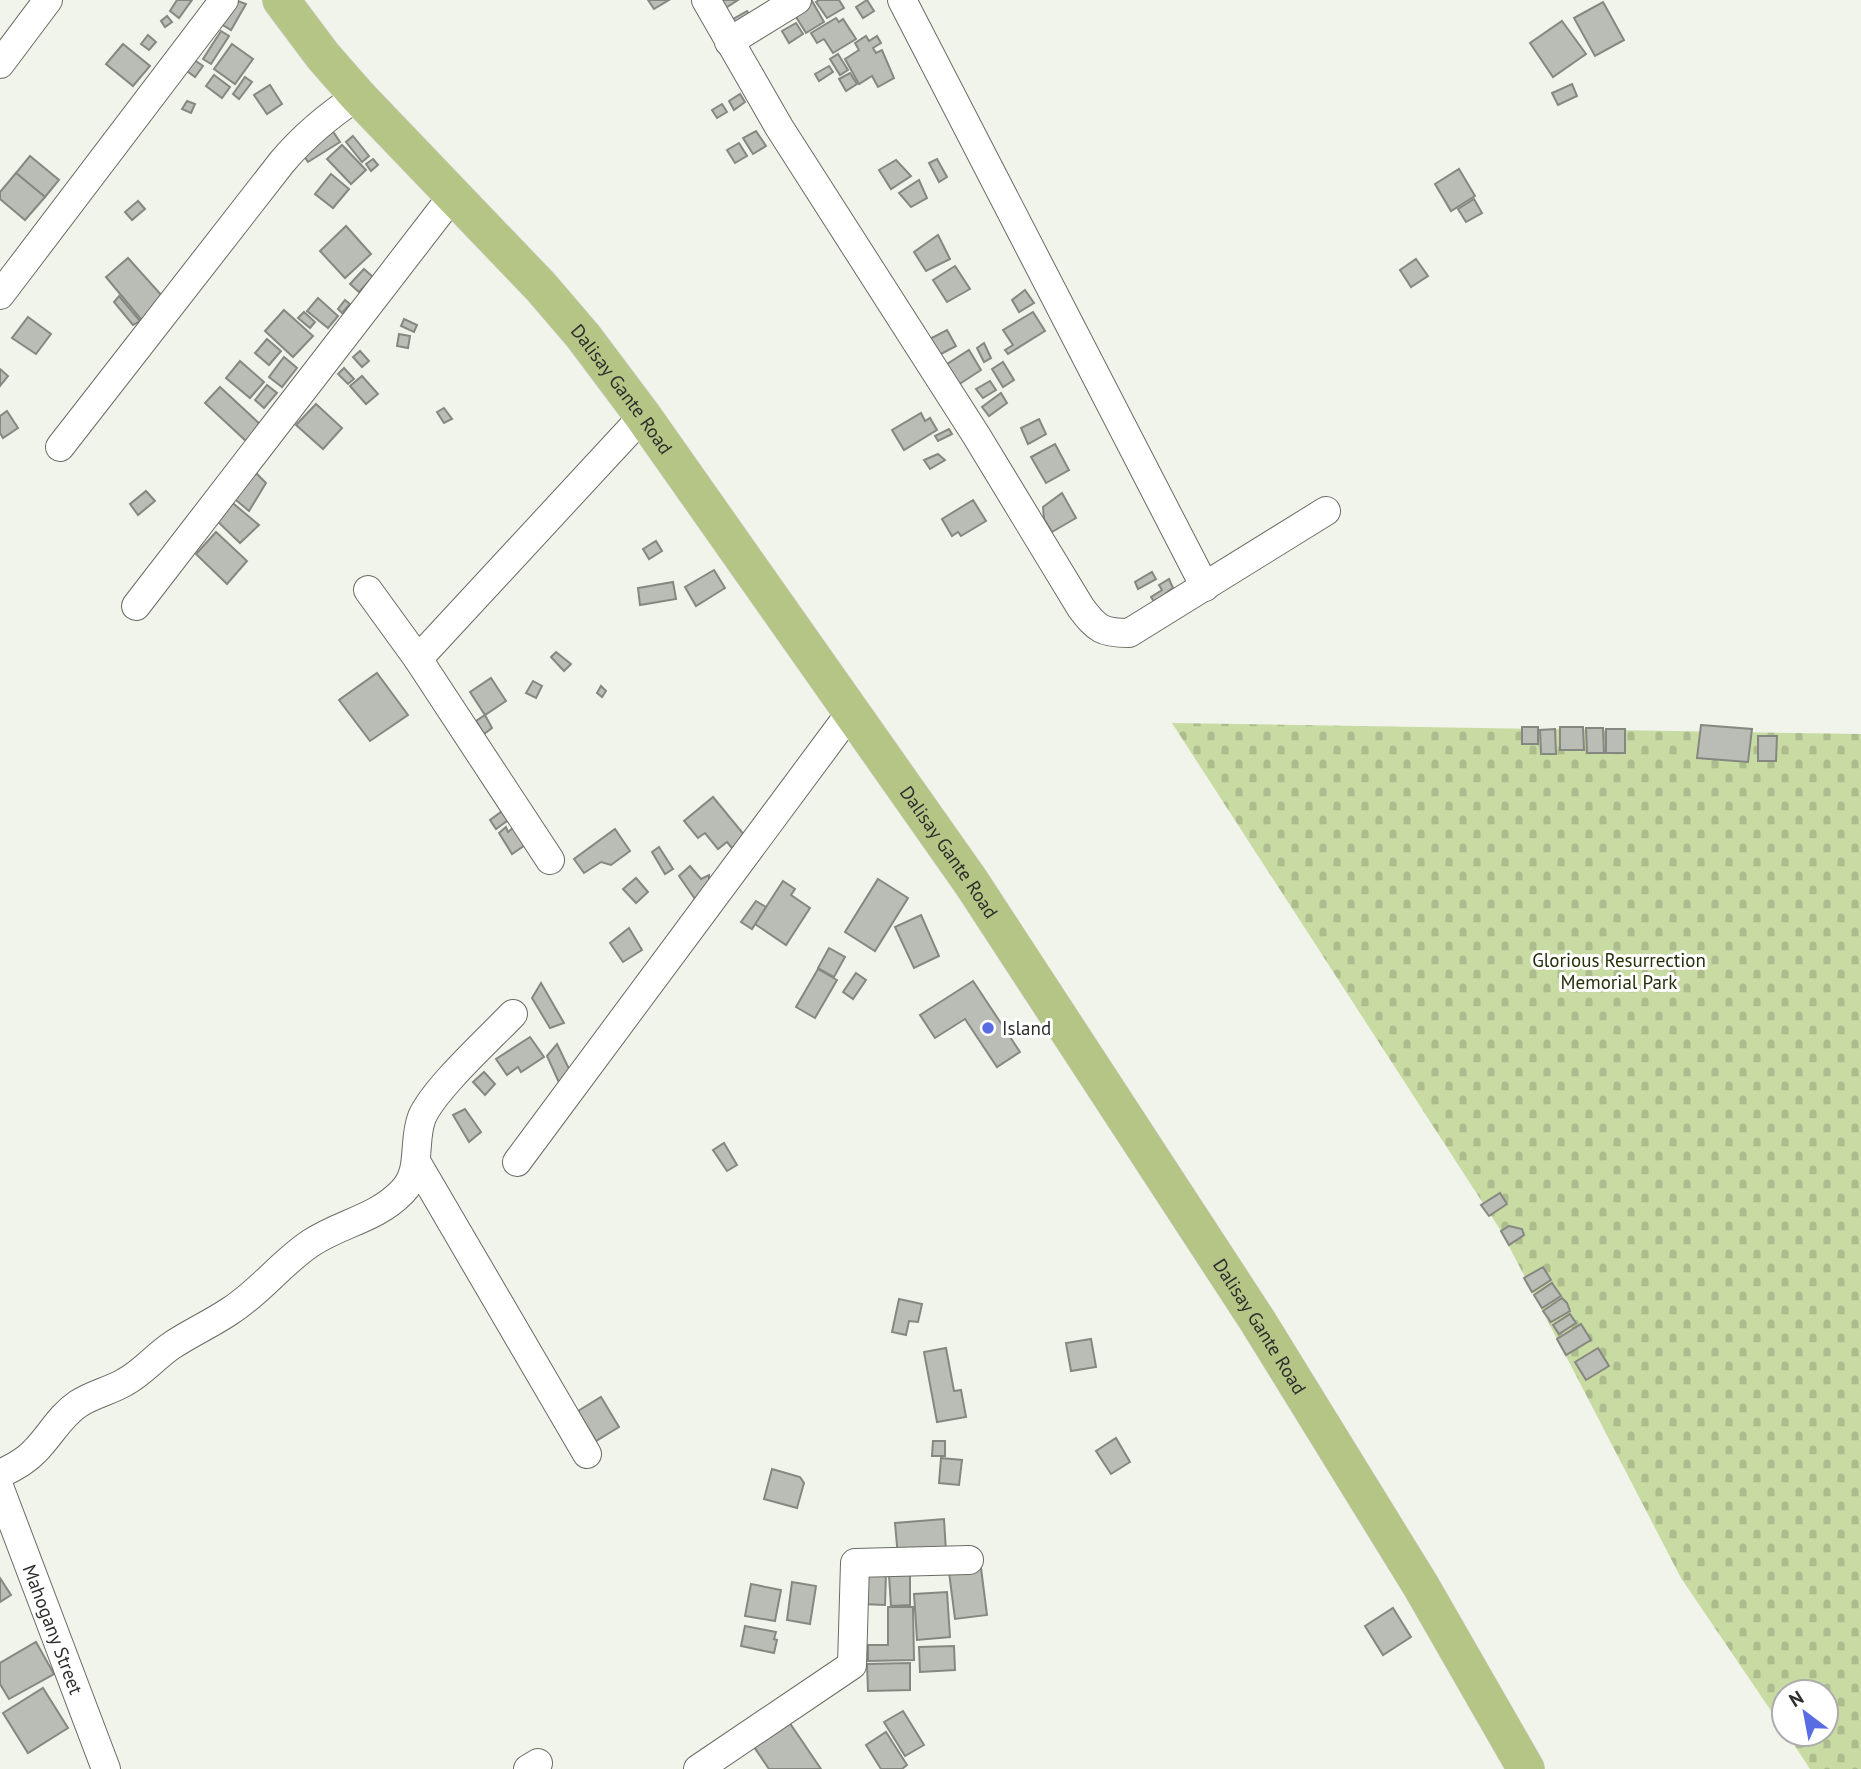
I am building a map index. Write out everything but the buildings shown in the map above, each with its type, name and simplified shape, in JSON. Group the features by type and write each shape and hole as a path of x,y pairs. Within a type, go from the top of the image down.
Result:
{"main road":[{"name":"Dalisay Gante Road","path":"281,0 323,56 358,96 541,287 583,336 643,415 971,882 1257,1320 1407,1563 1526,1769"}],"street":[{"path":"0,64 48,0"},
{"path":"0,295 224,0"},
{"path":"706,0 779,127 976,435 1081,608 1095,625 1109,633 1129,633 1325,511"},
{"path":"729,42 797,0"},
{"path":"902,0 1205,587"},
{"path":"60,447 282,162 333,112 358,96"},
{"path":"135,606 454,194"},
{"path":"418,659 643,415"},
{"path":"368,590 418,659 550,860"},
{"path":"517,1162 851,712"},
{"path":"0,1474 33,1454 74,1406 93,1394 111,1390 129,1381 168,1348 231,1311 307,1245 331,1230 372,1215 393,1201 412,1179 416,1163 416,1138 423,1115 438,1094 513,1014"},
{"path":"416,1163 587,1454"},
{"name":"Mahogany Street","path":"0,1489 106,1769"},
{"path":"698,1769 852,1665 855,1563 970,1560"}],"green space":[{"name":"Glorious Resurrection Memorial Park","path":"1172,723 1861,734 1861,1769 1810,1769 1796,1748 1840,1748 1840,1678 1770,1678 1770,1709 1681,1578 1501,1231"}],"place":[{"name":"Island","path":"988,1028"}]}
